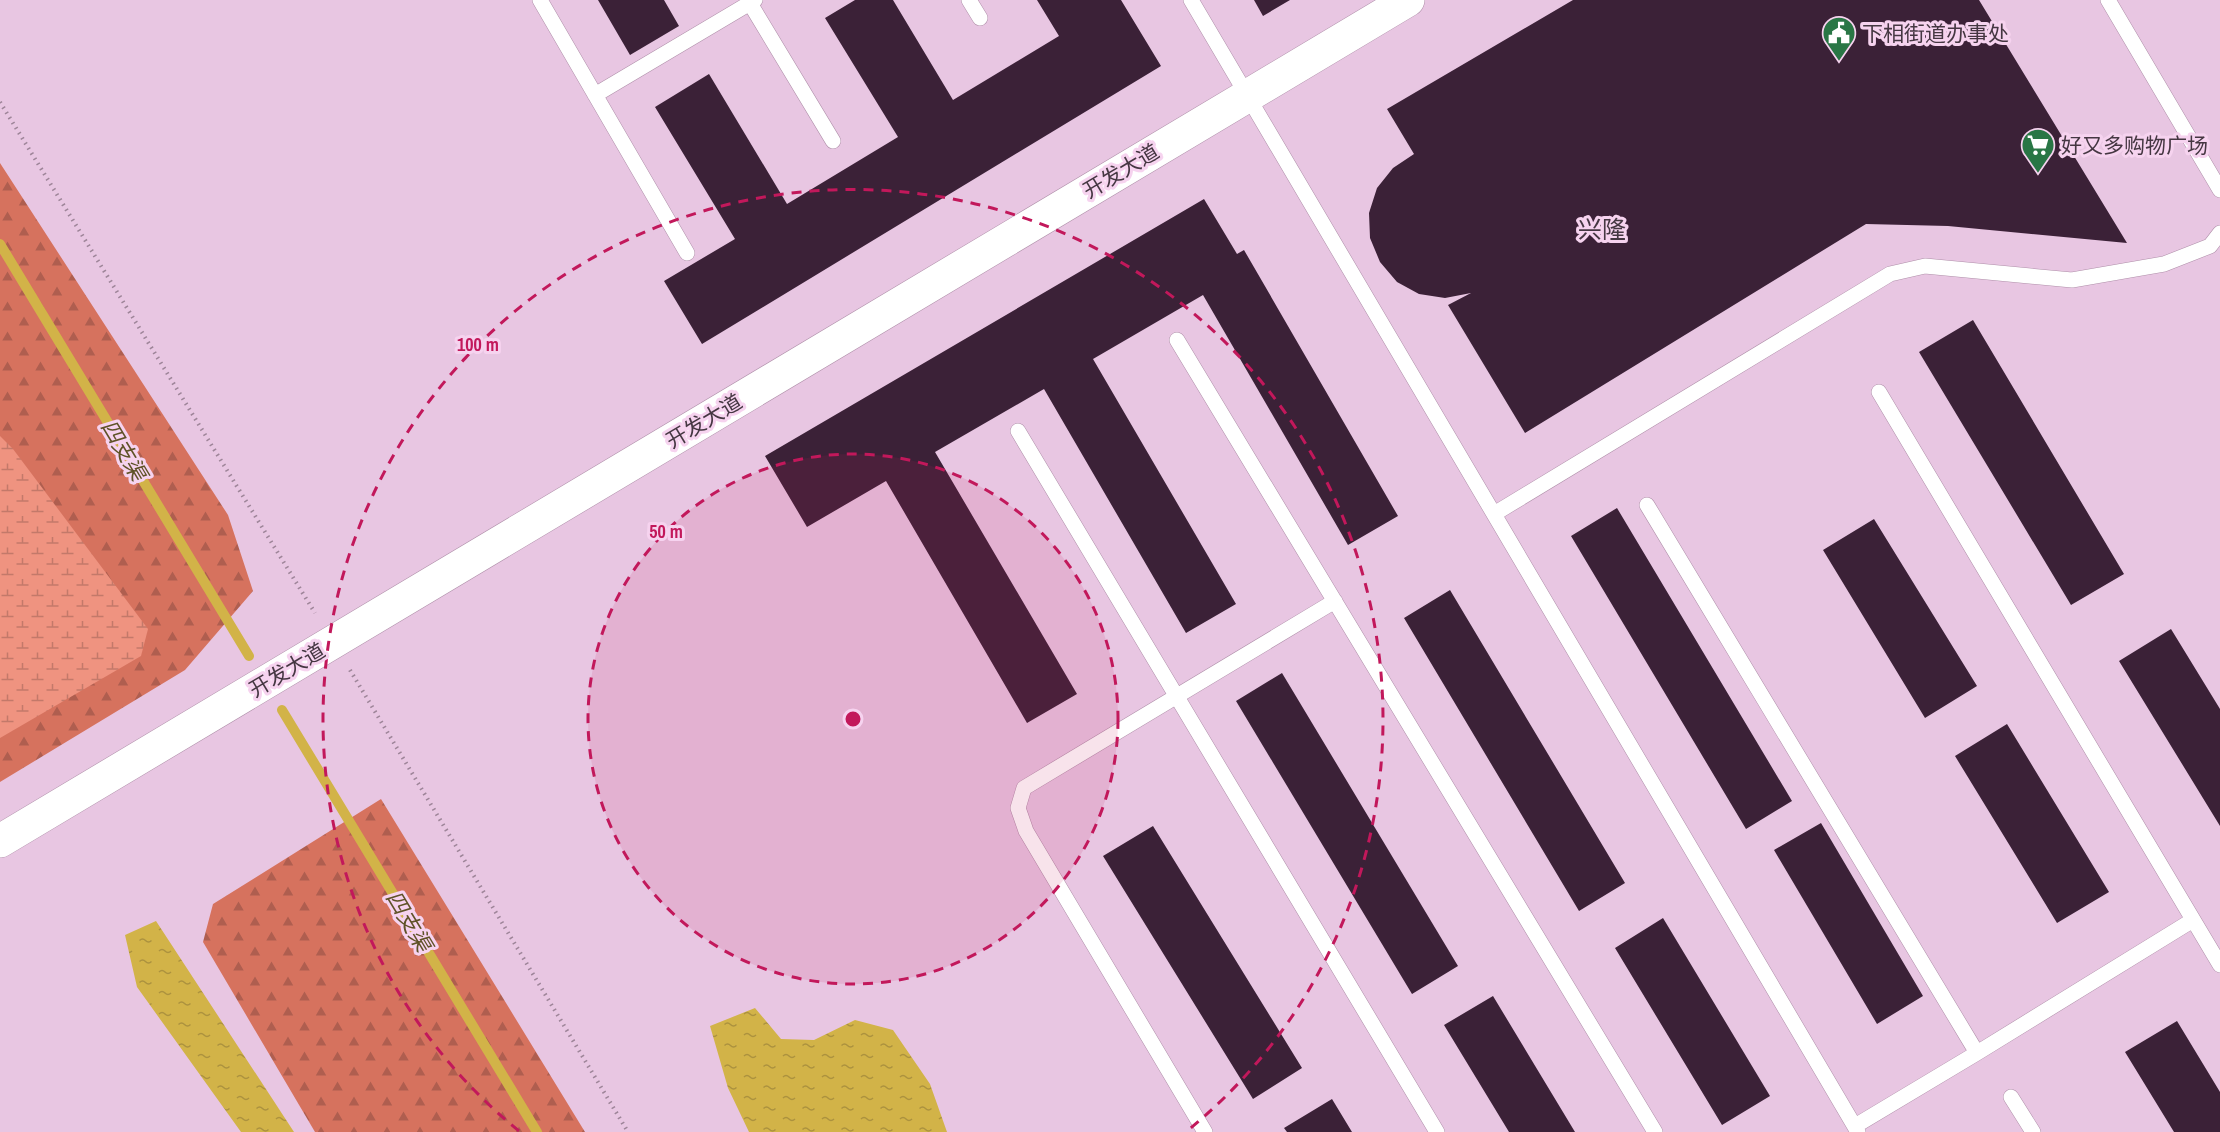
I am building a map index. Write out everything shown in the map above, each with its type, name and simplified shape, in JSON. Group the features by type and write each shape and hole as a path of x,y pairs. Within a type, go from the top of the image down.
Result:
{"street":[{"name":"开发大道","path":"0,841 1408,0"}],"lane":[{"path":"540,0 687,253"},
{"path":"969,0 980,18"},
{"path":"1191,0 1856,1129 2193,920"},
{"path":"2108,0 2220,190"},
{"path":"595,95 751,1 833,141"},
{"path":"1494,514 1890,274 1925,266 2073,280 2164,264 2210,246 2220,233"},
{"path":"1177,340 1655,1132"},
{"path":"1879,392 2220,965"},
{"path":"1018,431 1437,1132"},
{"path":"1647,505 1977,1053"},
{"path":"1204,1132 1026,831 1018,808 1024,788 1335,601"},
{"path":"2011,1097 2033,1132"}],"green space":[{"path":"0,163 228,515 253,591 185,670 0,782"},
{"path":"0,436 13,449 148,629 141,656 0,738"},
{"path":"381,799 585,1132 315,1132 203,942 213,904"}],"water":[{"path":"156,921 294,1132 241,1132 137,987 125,935"},
{"path":"755,1008 781,1039 814,1040 855,1020 893,1030 930,1084 947,1132 749,1132 728,1088 710,1026"}],"building":[{"path":"598,0 664,0 679,26 630,55"},
{"path":"855,0 893,0 953,100 1059,36 1037,0 1121,0 1161,66 702,344 664,281 735,239 655,107 709,74 787,204 898,137 825,18"},
{"path":"1254,0 1290,0 1263,16"},
{"path":"1573,0 1979,0 2127,243 1948,226 1866,224 1525,433 1448,305 1471,293 1445,298 1419,294 1397,282 1380,262 1370,238 1369,213 1377,188 1393,168 1414,154 1387,109"},
{"path":"1204,199 1237,254 1244,250 1398,516 1348,545 1203,295 1093,359 1236,604 1186,633 1044,389 935,452 1077,694 1027,723 886,481 807,527 765,456"},
{"path":"1973,320 2124,574 2071,605 1919,352"},
{"path":"1617,508 1792,801 1746,829 1571,536"},
{"path":"1874,519 1977,686 1925,718 1823,550"},
{"path":"1450,590 1625,883 1579,911 1404,618"},
{"path":"2171,629 2220,709 2220,826 2119,661"},
{"path":"1282,673 1458,966 1412,994 1236,701"},
{"path":"2007,724 2109,892 2057,923 1955,756"},
{"path":"1821,823 1923,996 1877,1024 1774,850"},
{"path":"1153,826 1302,1068 1253,1099 1103,856"},
{"path":"1663,918 1770,1096 1722,1125 1615,948"},
{"path":"1493,996 1575,1132 1509,1132 1444,1025"},
{"path":"2177,1021 2220,1092 2220,1132 2174,1132 2125,1052"},
{"path":"1332,1099 1352,1132 1287,1132 1284,1128"}],"waterway":[{"name":"四支渠","path":"0,244 249,656"},
{"name":"四支渠","path":"282,710 537,1132"}],"place":[{"name":"下相街道办事处","path":"1839,62"},
{"name":"好又多购物广场","path":"2038,174"}],"district":[{"name":"兴隆","path":"1602,229"}]}
